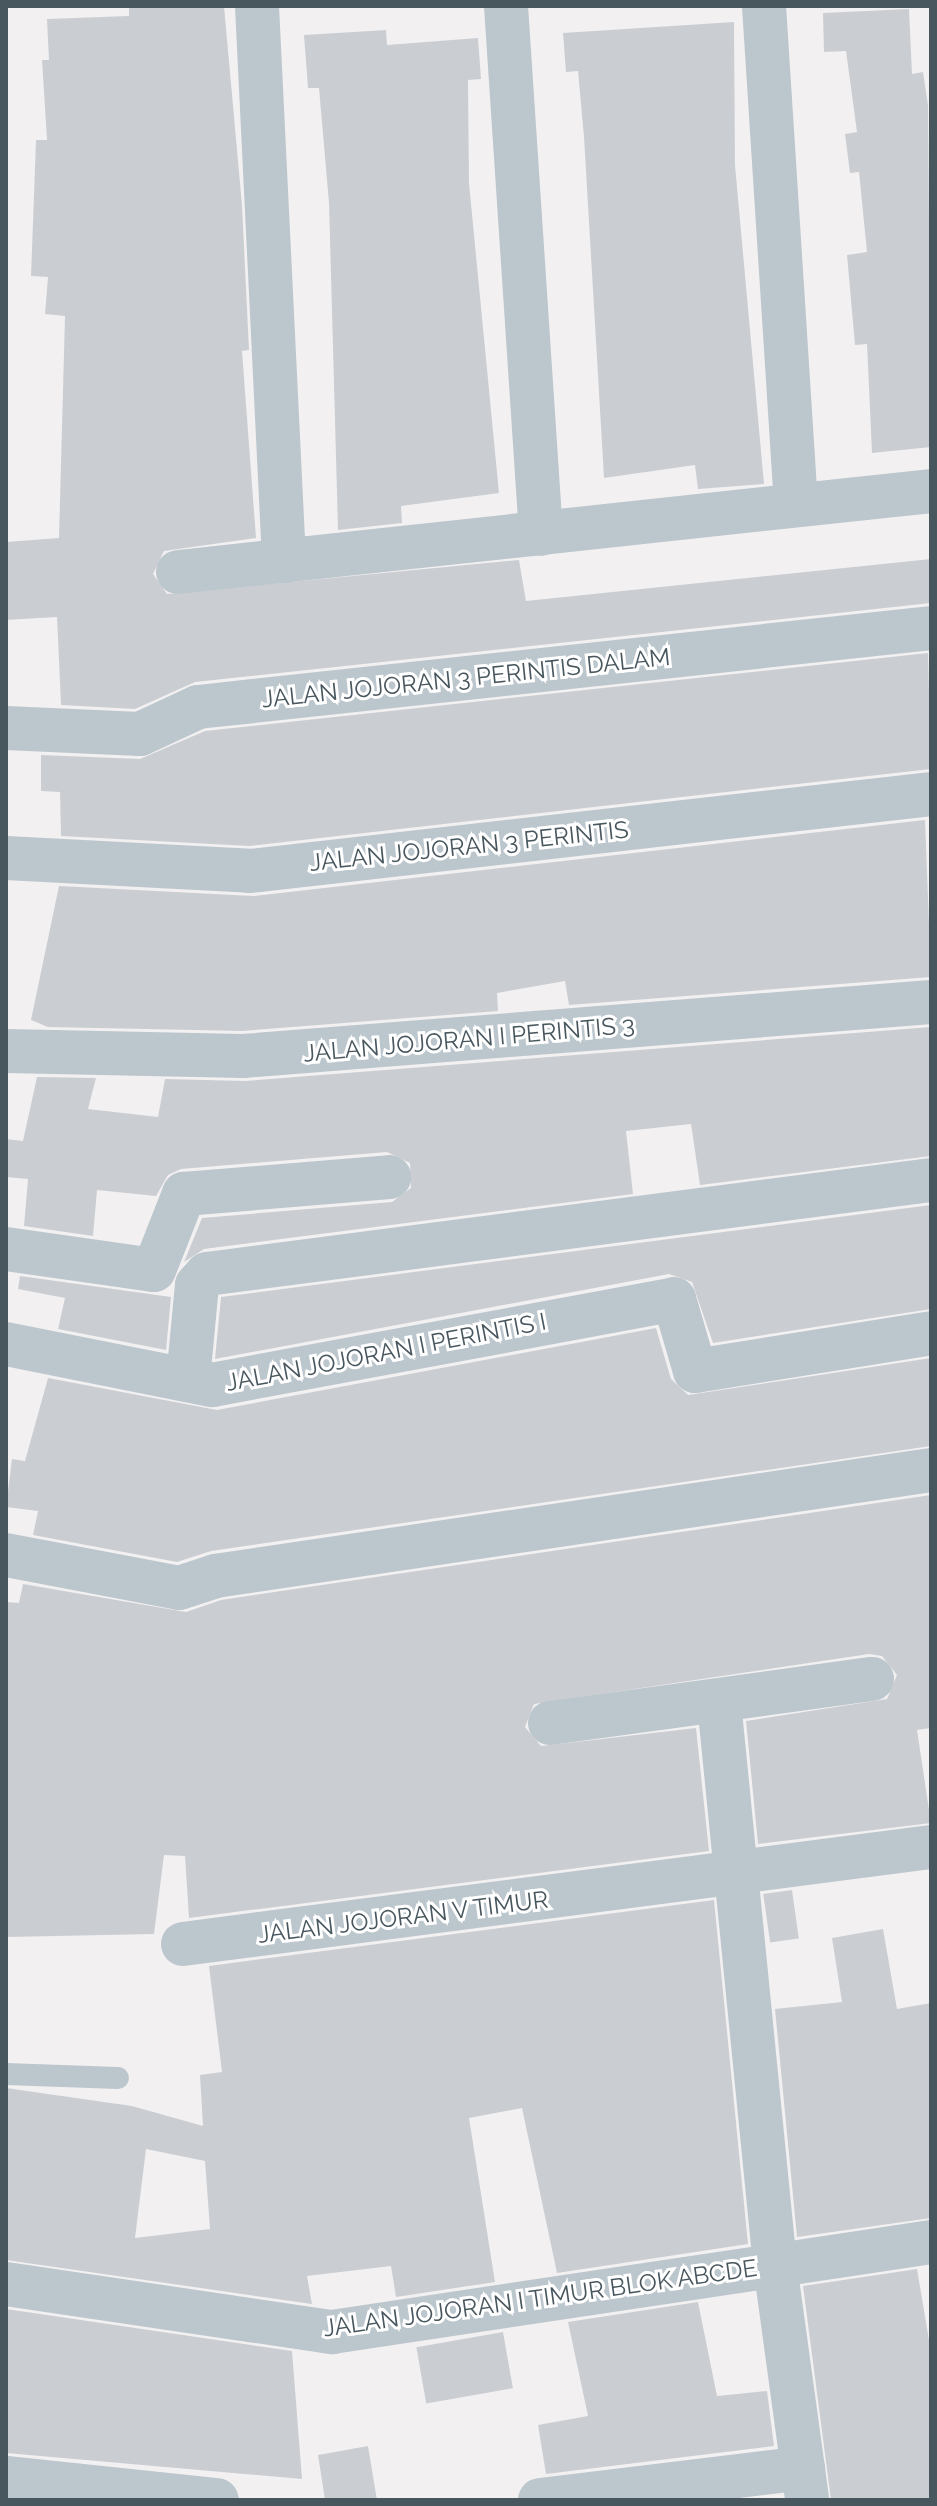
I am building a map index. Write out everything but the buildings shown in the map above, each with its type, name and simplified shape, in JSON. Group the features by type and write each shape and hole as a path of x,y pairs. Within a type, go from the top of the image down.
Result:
{"street":[{"path":"257,6 284,561"},
{"path":"506,6 541,534"},
{"path":"764,6 796,505"},
{"path":"178,572 931,491"},
{"name":"JALAN JOJORAN 3 PERINTIS DALAM","path":"6,728 140,734 198,707 931,628"},
{"name":"JALAN JOJORAN 3 PERINTIS","path":"6,858 250,871 931,794"},
{"name":"JALAN JOJORAN I PERINTIS 3","path":"6,1051 243,1056 931,1002"},
{"path":"6,1249 154,1270 184,1194 389,1177"},
{"path":"188,1380 197,1285 207,1274 931,1180"},
{"name":"JALAN JOJORAN I PERINTIS I","path":"6,1344 221,1384 672,1299 695,1371 931,1333"},
{"path":"6,1555 179,1588 215,1576 931,1470"},
{"path":"550,1723 872,1679"},
{"path":"540,2500 805,2484 775,2265 740,1873 719,1702"},
{"name":"JALAN JOJORAN V TIMUR","path":"183,1944 931,1847"},
{"name":"JALAN JOJORAN I TIMUR BLOK ABCDE","path":"6,2284 332,2332 931,2242"},
{"path":"6,2478 217,2500"}],"lane":[{"path":"6,2074 118,2078"}]}
